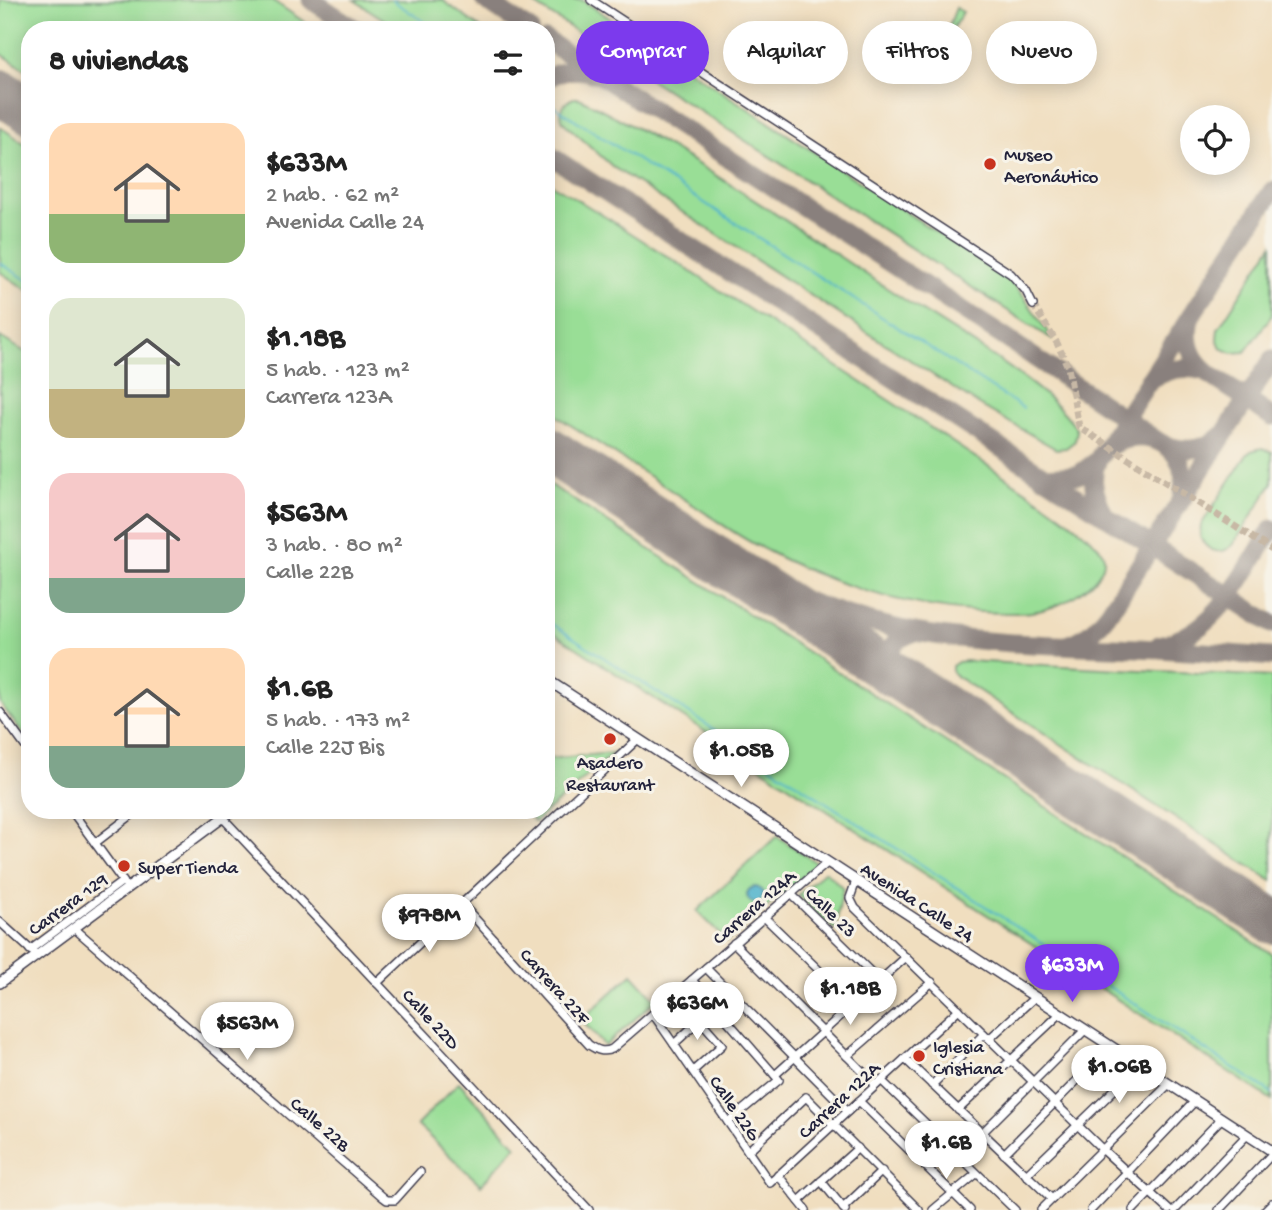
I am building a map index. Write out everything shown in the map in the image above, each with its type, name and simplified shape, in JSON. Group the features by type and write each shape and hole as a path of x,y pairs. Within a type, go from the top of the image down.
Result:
{"main road":[{"name":"Avenida Calle 24","path":"555,685 1272,1153"},
{"path":"0,983 34,953 74,928 125,885 222,819"}],"street":[{"path":"591,0 1011,274 1033,305"},
{"path":"0,712 21,741"},
{"path":"555,817 638,739"},
{"path":"78,819 125,885"},
{"path":"95,843 126,819"},
{"name":"Calle 22D","path":"224,819 589,1210"},
{"path":"377,983 553,819"},
{"name":"Carrera 124A","path":"601,1051 612,1049 827,863"},
{"path":"856,881 851,894 852,905 1101,1148 1169,1210"},
{"name":"Carrera 129","path":"34,953 125,885"},
{"name":"Calle 23","path":"791,894 880,981"},
{"name":"Carrera 22F","path":"462,904 589,1045 601,1051"},
{"path":"764,917 854,1004"},
{"path":"0,922 34,953"},
{"name":"Calle 22B","path":"74,928 383,1197 395,1200 420,1172"},
{"path":"734,943 848,1056 1015,1210"},
{"path":"728,1122 777,1078 795,1057 906,957"},
{"path":"706,968 848,1111"},
{"path":"692,980 777,1078"},
{"path":"848,1056 932,982"},
{"path":"932,1086 1035,997"},
{"name":"Carrera 122A","path":"770,1183 959,1009"},
{"name":"Calle 22G","path":"653,1014 770,1183"},
{"path":"958,1110 1060,1014"},
{"path":"674,1044 701,1020 722,1045 692,1071"},
{"path":"982,1133 1085,1030"},
{"path":"1004,1154 1111,1046"},
{"path":"905,1059 1052,1199"},
{"path":"1026,1175 1140,1065"},
{"path":"1041,1210 1168,1084"},
{"path":"748,1151 806,1097 919,1210"},
{"path":"859,1101 970,1210"},
{"path":"1091,1210 1195,1101"},
{"path":"1133,1210 1222,1118"},
{"path":"1175,1210 1247,1135"},
{"path":"799,1201 858,1148"},
{"path":"1219,1210 1272,1153"},
{"path":"821,1181 844,1209 882,1171"},
{"path":"933,1210 976,1174"},
{"path":"778,1175 806,1210"},
{"path":"1265,1210 1272,1203"}],"green space":[{"path":"0,0 272,0 303,21 21,21 21,67 0,53"},
{"path":"354,0 442,0 471,21 386,21"},
{"path":"528,0 582,0 614,21 576,21 576,31"},
{"path":"956,8 963,12 957,21 951,21"},
{"path":"709,83 1011,281 1053,340 658,84"},
{"path":"574,98 579,98 621,120 704,168 1026,379 1067,415 1077,431 1075,441 1066,448 1056,449 976,403 613,167 563,122 562,107"},
{"path":"0,127 21,141 21,286 0,272"},
{"path":"555,186 872,389 1041,501 1096,544 1104,560 1096,578 1065,602 1031,612 994,613 923,605 865,591 809,571 747,540 555,415"},
{"path":"1272,245 1272,315 1245,352 1232,353 1221,348 1217,338 1218,329"},
{"path":"0,337 21,350 21,731 0,703"},
{"path":"1262,448 1272,452 1272,484 1233,545 1224,551 1210,549 1200,537 1201,525 1246,456 1251,451"},
{"path":"555,488 1272,954 1272,1100 555,634"},
{"path":"966,661 1272,677 1272,881 956,676 952,666"},
{"path":"613,753 555,804 555,758"},
{"path":"777,836 818,864 727,941 697,911"},
{"path":"825,871 843,888 835,930 798,895"},
{"path":"632,974 656,1000 605,1046 581,1020"},
{"path":"459,1082 516,1146 481,1185 417,1125"}],"water":[{"path":"755,887 761,889 761,901 755,903 749,901 747,895 749,889"}],"waterway":[{"path":"392,0 423,21"},
{"path":"555,107 1023,408"},
{"path":"0,263 21,276"},
{"path":"555,626 1272,1093"}],"taxiway":[{"path":"311,0 343,21"},
{"path":"484,0 516,21"},
{"path":"555,46 1007,339 1158,441"},
{"path":"555,75 576,71"},
{"path":"555,159 1272,624"},
{"path":"1105,516 1096,496 1094,483 1097,461 1272,191"},
{"path":"1190,319 1189,345 1198,363 1272,417"},
{"path":"1069,644 1087,635 1110,611 1272,360"},
{"path":"1149,380 1176,370 1189,368 1204,371"},
{"path":"1165,445 1194,449 1208,445 1221,436"},
{"path":"1104,450 1134,438 1162,443 1173,452 1180,464 1184,478 1182,496"},
{"path":"1043,477 1078,475 1097,461"},
{"path":"1159,645 1179,639 1212,616 1239,583 1272,529"},
{"path":"739,573 825,608 869,622 915,632 999,642 1272,657"},
{"path":"908,683 896,667 891,653 896,642 915,632"}],"runway":[{"path":"0,92 21,105"},
{"path":"555,454 1272,921"}],"tunnel":[{"path":"1033,305 1057,343 1068,367 1079,427 1272,550"}],"place":[{"name":"Museo Aeronáutico","path":"990,164"},
{"name":"Asadero Restaurant","path":"610,739"},
{"name":"Super Tienda","path":"124,866"},
{"name":"Iglesia Cristiana","path":"919,1056"}]}
